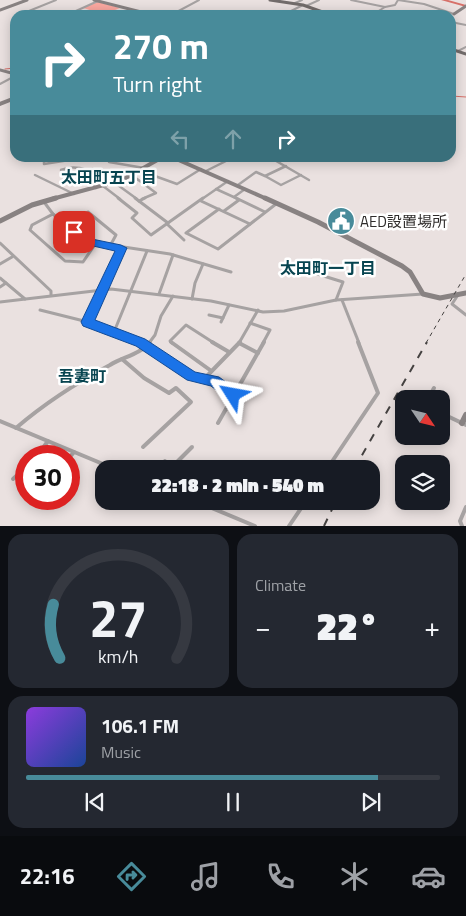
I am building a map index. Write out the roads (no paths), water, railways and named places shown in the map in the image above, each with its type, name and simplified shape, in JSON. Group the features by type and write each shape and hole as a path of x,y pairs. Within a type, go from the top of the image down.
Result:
{"main road":[{"path":"272,0 294,2 315,10"},
{"path":"458,51 466,54"}],"street":[{"path":"0,9 27,0"},
{"path":"31,10 56,0"},
{"path":"77,10 96,0 133,10"},
{"path":"180,10 199,0"},
{"path":"294,2 302,0"},
{"path":"295,10 319,0"},
{"path":"351,0 385,7"},
{"path":"380,10 395,5 398,0 424,4 440,10"},
{"path":"458,51 466,47"},
{"path":"44,162 44,164 57,162"},
{"path":"109,162 143,170 177,184 223,162"},
{"path":"0,221 21,210 44,202 133,176 155,162"},
{"path":"184,162 276,203 402,266 410,272 423,294"},
{"path":"278,162 310,180"},
{"path":"265,176 286,166"},
{"path":"96,188 92,182 61,170 65,167 74,167 105,179 109,184"},
{"path":"238,185 256,172 281,185 301,175"},
{"path":"35,175 74,194"},
{"path":"133,176 156,193 139,201"},
{"path":"103,186 137,213 132,218 151,235 228,181"},
{"path":"115,182 184,240"},
{"path":"216,189 266,212"},
{"path":"234,197 245,189"},
{"path":"200,200 250,224"},
{"path":"224,211 239,200"},
{"path":"44,202 53,214 84,241 174,255 188,261 231,272"},
{"path":"218,209 186,232 218,249 276,203"},
{"path":"64,224 88,212 116,235 110,246"},
{"path":"53,214 32,226 30,230 65,261 83,262 96,243"},
{"path":"0,243 51,292 52,296"},
{"path":"88,322 121,248"},
{"path":"114,332 147,251"},
{"path":"159,294 174,255"},
{"path":"0,264 12,256"},
{"path":"192,298 195,283 203,264"},
{"path":"301,269 343,282 336,300"},
{"path":"0,278 26,299"},
{"path":"0,287 6,283"},
{"path":"0,302 103,289 192,298 258,310 284,311 336,300 423,294 440,298 466,293"},
{"path":"458,295 452,304 466,316"},
{"path":"16,428 32,414 122,358 146,347 155,335 158,321 173,296"},
{"path":"334,460 378,392 342,300"},
{"path":"209,315 222,320 229,305"},
{"path":"40,310 88,322 114,332 146,347 192,377 214,381 233,395"},
{"path":"204,378 239,343 258,310"},
{"path":"218,423 270,330 250,323"},
{"path":"210,370 170,341 186,325 229,352"},
{"path":"239,343 258,353"},
{"path":"122,358 144,378 169,393 176,388 191,402 143,447"},
{"path":"450,417 464,424 466,416"},
{"path":"0,421 57,445"},
{"path":"45,445 48,441"},
{"path":"178,460 192,446"},
{"path":"80,455 95,461"},
{"path":"462,526 460,521 466,507"},
{"path":"217,510 255,526"},
{"path":"289,526 300,510"}],"waterway":[{"path":"443,0 466,6"},
{"path":"5,69 10,68"},
{"path":"456,96 466,97"}],"railway":[{"path":"426,343 466,274"},
{"path":"359,460 427,342"},
{"path":"324,526 332,510"}],"place":[{"name":"AED設置場所","path":"341,221"}],"district":[{"name":"太田町五丁目","path":"109,177"},
{"name":"太田町一丁目","path":"328,268"},
{"name":"吾妻町","path":"82,376"}]}
